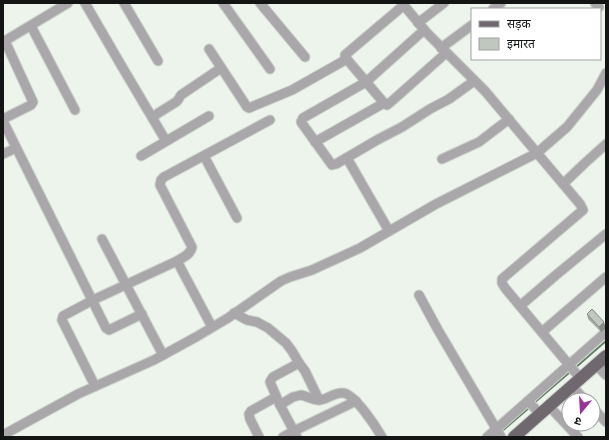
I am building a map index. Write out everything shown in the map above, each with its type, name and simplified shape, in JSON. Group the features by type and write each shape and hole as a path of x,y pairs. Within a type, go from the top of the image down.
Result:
{"main road":[{"path":"514,437 533,407 549,406 573,373 596,365 606,356"}],"street":[{"path":"68,3 4,41 33,102 31,105 3,120 106,328 109,330 142,314"},
{"path":"85,3 166,141"},
{"path":"124,3 158,61"},
{"path":"223,3 270,69"},
{"path":"260,3 305,57"},
{"path":"444,3 366,82 303,118 301,122 332,165 402,127 449,99 474,81"},
{"path":"384,103 345,55 403,4 444,51 485,91 580,204 582,210 502,279 502,283 573,373 581,392"},
{"path":"31,26 75,110"},
{"path":"315,142 384,103 387,104 392,101 471,26"},
{"path":"210,48 246,107 249,108 292,90 347,59"},
{"path":"152,117 176,102 181,95 221,68"},
{"path":"3,435 78,394 164,355 212,327 281,281 312,270 360,248 436,204 537,153 567,127 597,90 606,73"},
{"path":"141,156 209,116"},
{"path":"442,159 479,142 509,119"},
{"path":"95,386 62,320 63,316 93,300 178,261 187,255 192,247 160,185 160,180 270,120"},
{"path":"563,184 606,144"},
{"path":"3,154 16,148"},
{"path":"204,156 237,218"},
{"path":"347,158 389,231"},
{"path":"520,306 606,234"},
{"path":"102,239 164,355"},
{"path":"178,261 212,327"},
{"path":"542,332 606,277"},
{"path":"419,295 499,434"},
{"path":"234,313 246,320 257,322 268,328 286,343 299,363 319,400"},
{"path":"487,437 499,434 573,373 606,332"},
{"path":"295,434 270,382 273,377 299,363"},
{"path":"596,365 606,375"},
{"path":"259,437 250,419 250,411 293,397 313,388"},
{"path":"301,394 319,400 337,394 347,394 356,401 382,437"},
{"path":"283,437 295,434 356,401"},
{"path":"549,406 578,437"}],"building":[{"path":"592,309 604,322 599,327 587,314"}],"waterway":[{"path":"575,368 606,341"},
{"path":"534,403 570,372"},
{"path":"501,432 530,407"}]}
